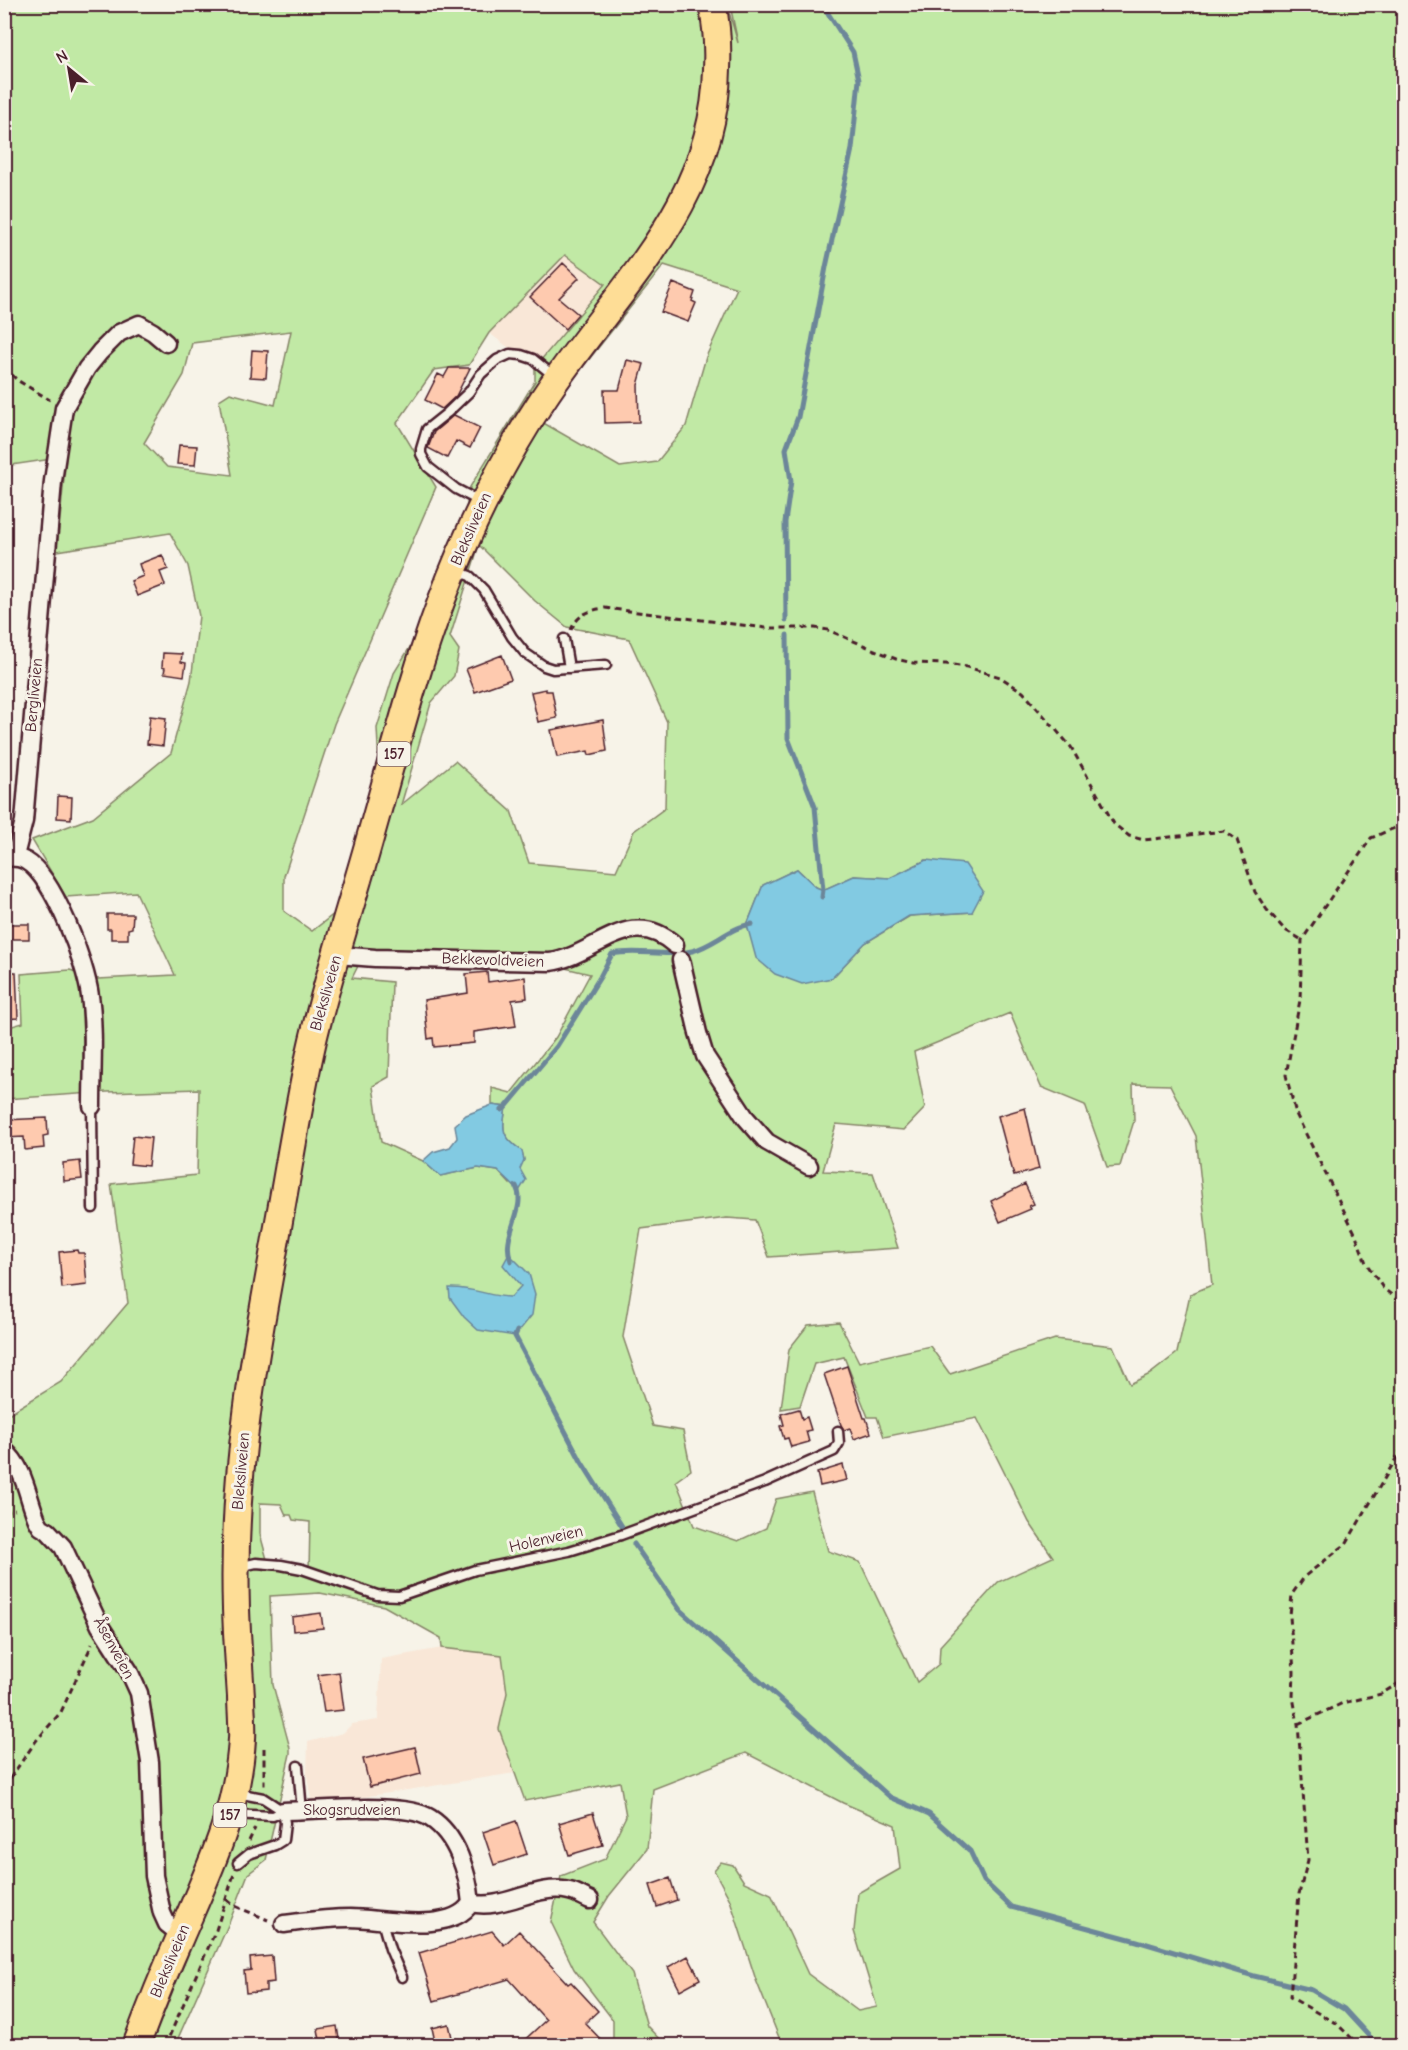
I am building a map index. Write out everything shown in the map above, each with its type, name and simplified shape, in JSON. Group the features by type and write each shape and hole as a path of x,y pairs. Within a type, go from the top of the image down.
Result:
{"main road":[{"name":"Bleksliveien","path":"136,2046 218,1852 232,1803 243,1738 236,1568 240,1470 266,1291 298,1111 322,1005 433,623 482,503 518,437 557,378 643,267 679,209 696,172 710,132 717,87 717,35 712,4"}],"street":[{"name":"Bergliveien","path":"92,1106 92,1006 80,956 62,914 43,879 27,861 10,857 24,821 53,481 64,408 87,368 119,333 139,324 166,343"},
{"name":"Bekkevoldveien","path":"337,955 550,962 571,957 608,936 627,930 655,933 678,952 705,1056 746,1117 767,1142 809,1166"},
{"name":"Åsenveien","path":"4,1449 11,1455 23,1475 37,1521 63,1547 100,1626 129,1671 139,1693 150,1762 154,1876 162,1913 167,1924 181,1935"},
{"name":"Skogsrudveien","path":"283,1811 382,1808 408,1810 429,1817 442,1828 453,1843 464,1867 471,1903"},
{"path":"284,1924 321,1918 420,1922 439,1920 467,1910 471,1903 492,1905 555,1890 568,1890 590,1900"}],"lane":[{"path":"482,503 456,489 428,467 421,449 427,429 469,392 481,374 497,360 510,354 533,359 557,378"},
{"path":"453,570 470,576 484,590 512,637 525,652 544,666 553,669 606,665"},
{"path":"564,639 569,668"},
{"path":"92,1106 93,1208"},
{"name":"Holenveien","path":"236,1568 256,1563 281,1564 377,1595 399,1596 475,1570 569,1551 621,1535 765,1482 834,1451 839,1443 838,1431"},
{"path":"298,1766 302,1811"},
{"name":"Skogsrudveien","path":"232,1803 263,1798 283,1811"},
{"name":"Skogsrudveien","path":"232,1803 273,1816 283,1811"},
{"path":"238,1863 258,1850 275,1845 282,1840 285,1823 283,1811"},
{"path":"382,1921 390,1949 402,1977"}],"path":[{"path":"4,367 17,380 64,408"},
{"path":"564,639 574,621 580,616 605,608 766,628 828,630 896,659 913,663 946,664 1000,677 1023,693 1046,716 1071,747 1114,824 1129,836 1144,840 1224,831 1237,840 1255,892 1267,910 1285,930 1302,940"},
{"path":"1404,824 1371,838 1302,940 1300,1000 1286,1075 1296,1114 1356,1235 1366,1263 1383,1288 1404,1305"},
{"path":"1360,2046 1338,2024 1290,1997 1299,1894 1308,1860 1298,1724 1293,1697 1294,1672 1290,1616 1292,1594 1305,1576 1346,1544 1404,1445"},
{"path":"4,1787 36,1741 61,1712 100,1626"},
{"path":"1298,1724 1343,1703 1381,1694 1404,1680"},
{"path":"165,2046 213,1937 238,1863"},
{"path":"226,1900 264,1919 284,1924"}],"shaded area":[{"path":"565,255 605,284 535,367 489,333"},
{"path":"442,1648 502,1655 507,1693 499,1729 515,1773 312,1805 307,1775 308,1742 343,1733 352,1724 378,1720 381,1659"}],"green space":[{"path":"4,5 727,5 738,43 730,5 1403,5 1403,2045 976,2046 953,2038 940,2045 782,2045 756,1980 730,1900 714,1870 721,1862 733,1865 744,1882 771,1894 808,1974 858,2011 877,2007 854,1931 858,1893 900,1869 895,1825 843,1803 746,1753 653,1789 647,1849 609,1896 593,1922 632,1974 647,2026 665,2045 613,2045 613,2020 574,1969 551,1922 561,1876 605,1859 626,1816 620,1782 525,1801 499,1729 507,1693 502,1655 442,1648 441,1638 384,1606 320,1593 270,1596 273,1685 290,1754 266,1860 248,1874 175,2045 5,2045 5,1416 61,1382 128,1303 111,1184 197,1175 199,1089 5,1099 5,1028 23,1023 21,974 70,970 98,979 175,975 136,892 66,897 32,840 93,817 171,753 191,681 199,616 188,566 170,533 57,551 66,457 5,466","holes":["565,255 605,284 535,367 535,381 470,487 466,509 415,639 394,673 377,728 379,766 335,913 312,931 284,911 284,876 334,724 436,487 397,423 434,370 469,365 489,333","664,265 737,288 706,357 686,426 657,462 620,467 540,421","291,331 275,405 230,393 219,400 232,475 167,467 144,443 184,375 192,343","479,545 535,601 567,627 629,639 667,722 665,808 634,831 616,871 529,863 511,811 455,761 401,805 431,703 454,676 459,650 450,637","926,860 972,912 910,916 865,943 832,978 747,925 763,885 797,869 816,887 823,890 854,876 890,878","365,952 520,957 590,974 556,1037 511,1093 492,1088 492,1105 506,1107 505,1132 510,1141 522,1151 524,1160 510,1184 498,1171 478,1168 440,1176 423,1161 381,1142 373,1086 389,1077 392,982 352,978","1010,1013 1041,1087 1085,1105 1107,1167 1120,1166 1134,1121 1133,1084 1170,1085 1196,1136 1212,1285 1190,1294 1177,1353 1150,1374 1130,1384 1113,1346 1055,1339 950,1374 930,1346 859,1362 839,1322 808,1325 789,1349 781,1409 800,1406 814,1364 844,1357 868,1417 877,1417 884,1437 977,1418 1029,1522 1053,1557 998,1582 940,1646 939,1664 917,1682 860,1562 828,1551 812,1492 776,1499 766,1528 738,1541 694,1526 676,1481 691,1470 683,1431 653,1426 623,1337 641,1229 727,1218 755,1220 769,1257 898,1248 873,1173 823,1171 836,1124 904,1130 925,1108 914,1052","260,1503 281,1504 286,1515 291,1515 293,1520 310,1522 309,1571 268,1563 260,1534"]}],"water":[{"path":"926,860 965,864 983,891 972,912 909,916 865,943 832,978 802,984 775,974 756,958 747,925 763,885 797,869 816,887 823,890 854,876 890,878"},
{"path":"492,1105 506,1107 505,1132 510,1141 522,1151 524,1160 520,1169 526,1180 519,1191 498,1171 478,1168 440,1176 423,1161 433,1152 450,1147 457,1138 455,1125 466,1115"},
{"path":"509,1254 529,1274 535,1294 532,1315 515,1336 478,1330 464,1317 450,1298 449,1288 511,1297 521,1286 503,1265"}],"building":[{"path":"563,263 579,278 559,298 578,314 565,329 530,297"},
{"path":"673,283 695,292 692,301 696,303 688,322 661,312"},
{"path":"252,350 268,351 266,378 250,377"},
{"path":"627,360 644,364 638,385 639,422 605,423 604,390 619,390"},
{"path":"449,368 470,368 456,396 442,409 425,400 438,374 444,377"},
{"path":"454,415 480,428 470,448 456,441 447,458 428,448 434,432"},
{"path":"179,445 197,446 195,465 177,464"},
{"path":"162,555 168,569 160,572 165,585 137,596 131,581 143,576 139,564"},
{"path":"163,653 182,654 181,662 186,663 184,676 164,673"},
{"path":"502,655 511,679 475,692 466,669"},
{"path":"546,689 546,691 552,691 557,718 538,722 531,692"},
{"path":"150,716 166,718 163,746 147,744"},
{"path":"603,720 607,751 589,755 588,751 557,757 551,730"},
{"path":"58,796 72,797 71,819 57,818"},
{"path":"107,914 133,914 132,928 128,929 128,939 111,939 111,929 107,929"},
{"path":"4,924 29,924 29,939 4,939"},
{"path":"4,972 16,972 18,1018 4,1019"},
{"path":"487,972 488,982 525,977 527,998 512,1000 516,1026 474,1032 474,1043 434,1047 433,1038 428,1039 424,1000 468,993 466,974"},
{"path":"1025,1108 1039,1169 1014,1176 998,1116"},
{"path":"47,1118 48,1135 43,1136 44,1148 25,1150 24,1137 4,1138 4,1120"},
{"path":"133,1136 151,1138 148,1166 130,1164"},
{"path":"80,1161 82,1179 64,1181 63,1163"},
{"path":"1025,1184 1034,1204 1029,1206 1031,1209 1000,1222 991,1201"},
{"path":"77,1250 78,1253 84,1253 87,1285 62,1288 59,1252"},
{"path":"847,1366 871,1433 854,1439 850,1428 844,1430 841,1425 824,1374"},
{"path":"799,1409 802,1419 807,1417 811,1430 806,1431 809,1442 791,1447 788,1438 784,1439 780,1426 784,1425 781,1414"},
{"path":"843,1465 847,1480 820,1486 817,1473"},
{"path":"321,1613 323,1628 293,1631 292,1617"},
{"path":"339,1672 344,1710 324,1712 318,1675"},
{"path":"415,1747 421,1774 370,1787 363,1759"},
{"path":"593,1813 603,1845 569,1855 559,1823"},
{"path":"516,1821 527,1854 494,1865 483,1832"},
{"path":"670,1878 677,1900 657,1907 650,1885"},
{"path":"492,1931 504,1945 519,1931 568,1984 571,1982 598,2011 585,2023 607,2046 518,2046 546,2020 509,1979 434,2001 419,1953"},
{"path":"272,1956 274,1982 266,1983 266,1991 246,1993 244,1971 251,1970 250,1958"},
{"path":"688,1956 700,1979 680,1990 668,1967"},
{"path":"449,2024 453,2042 436,2046 432,2028"},
{"path":"337,2026 340,2046 321,2046 318,2029"}],"waterway":[{"path":"786,620 785,522 791,481 786,449 798,417 826,267 852,149 859,80 853,52 822,4"},
{"path":"787,635 788,738 815,807 822,897"},
{"path":"502,1110 557,1046 612,954 622,952 672,954 692,951 736,929 752,924"},
{"path":"511,1261 509,1242 519,1204 516,1186"},
{"path":"517,1331 515,1336 581,1461 623,1528"},
{"path":"634,1544 680,1610 890,1797 929,1814 970,1851 984,1881 1011,1907 1254,1976 1312,1990 1344,2009 1378,2046"}]}
